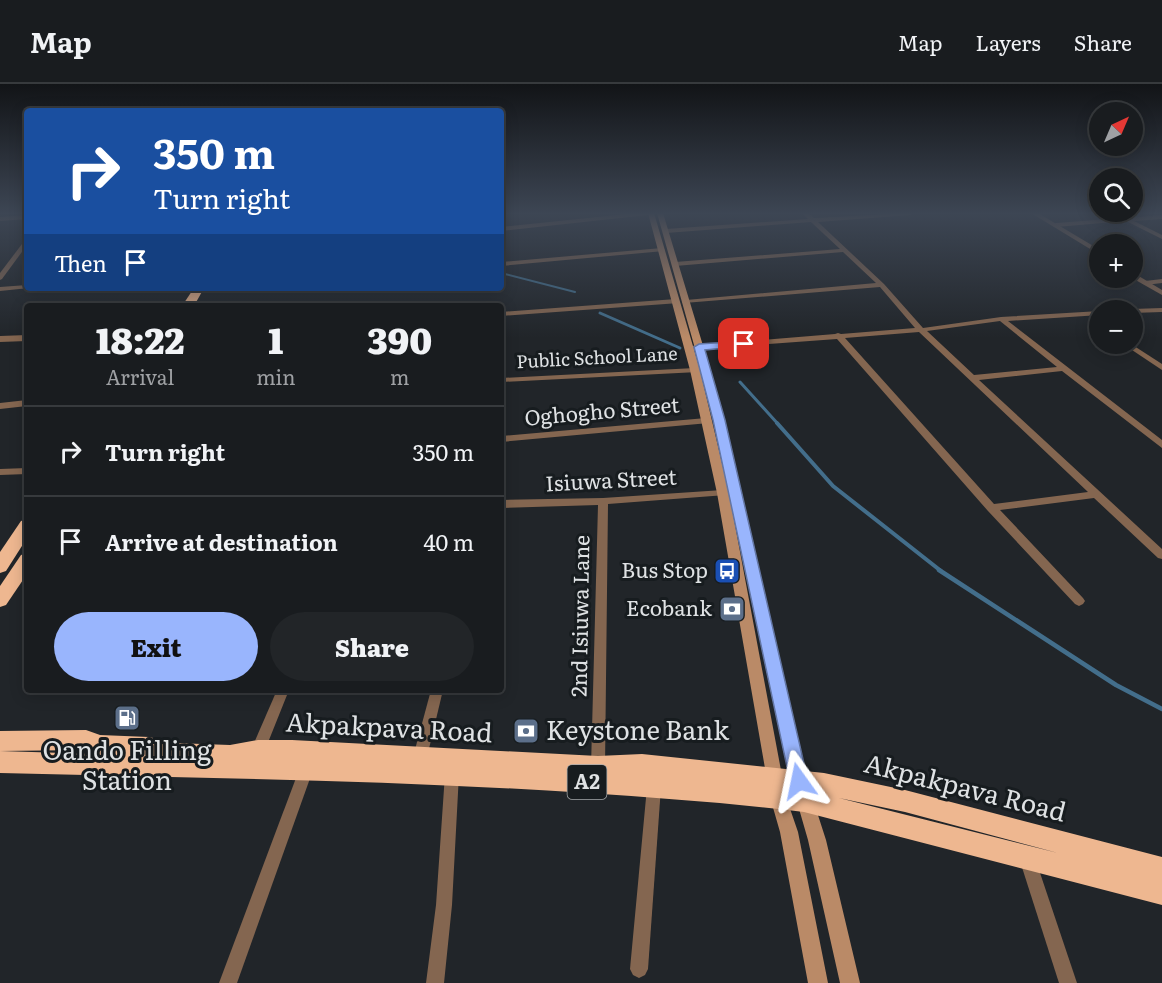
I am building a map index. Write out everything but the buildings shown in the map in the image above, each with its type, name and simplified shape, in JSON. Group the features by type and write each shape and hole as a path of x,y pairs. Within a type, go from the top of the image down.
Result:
{"highway":[{"path":"181,303 195,291"},
{"path":"2,562 24,529"},
{"path":"0,600 24,564"},
{"name":"Akpakpava Road","path":"0,741 86,740 100,745 149,747 174,753 230,755 258,750 598,767 642,765 777,788 905,801 1162,869"},
{"name":"Akpakpava Road","path":"0,762 452,774 654,787 777,788"},
{"name":"Akpakpava Road","path":"801,791 1026,858 1162,892"}],"main road":[{"path":"664,255 681,302 693,348 719,420 801,791 818,840 850,983"},
{"path":"673,255 681,302"},
{"path":"693,348 695,370 723,493 777,788 789,832 818,983"}],"street":[{"path":"0,278 4,267 14,255"},
{"path":"504,264 605,255"},
{"path":"675,264 785,255"},
{"path":"851,255 882,285 921,330 1162,555"},
{"path":"1145,283 1162,281"},
{"path":"1145,283 1162,293"},
{"path":"504,314 882,285"},
{"path":"0,289 24,287"},
{"path":"1143,311 1162,310"},
{"path":"693,348 1089,314"},
{"path":"1000,320 1162,445"},
{"path":"838,335 992,508 1079,601"},
{"path":"0,339 24,338"},
{"path":"1142,354 1162,368"},
{"path":"1147,357 1162,356"},
{"path":"973,378 1065,368"},
{"name":"Public School Lane","path":"504,380 695,370"},
{"path":"0,405 24,403"},
{"name":"Oghogho Street","path":"504,439 706,421"},
{"path":"0,472 24,471"},
{"name":"Isiuwa Street","path":"504,504 603,501 723,493"},
{"path":"992,508 1096,494"},
{"name":"2nd Isiuwa Lane","path":"598,767 603,501"},
{"path":"258,750 282,693"},
{"path":"420,757 436,693"},
{"path":"228,983 306,770"},
{"path":"435,983 444,905 452,774"},
{"path":"639,969 654,787"},
{"path":"1026,858 1068,983"}],"waterway":[{"path":"504,274 575,292"},
{"path":"600,313 680,348"},
{"path":"740,382 778,424"},
{"path":"777,423 833,486 941,571"},
{"path":"939,570 1116,685 1162,709"}],"place":[{"name":"Bus Stop","path":"727,571"},
{"name":"Ecobank","path":"732,609"},
{"name":"Oando Filling Station","path":"127,718"},
{"name":"Keystone Bank","path":"526,731"}],"route":[{"path":"744,344 699,347 715,402 799,781"}]}
